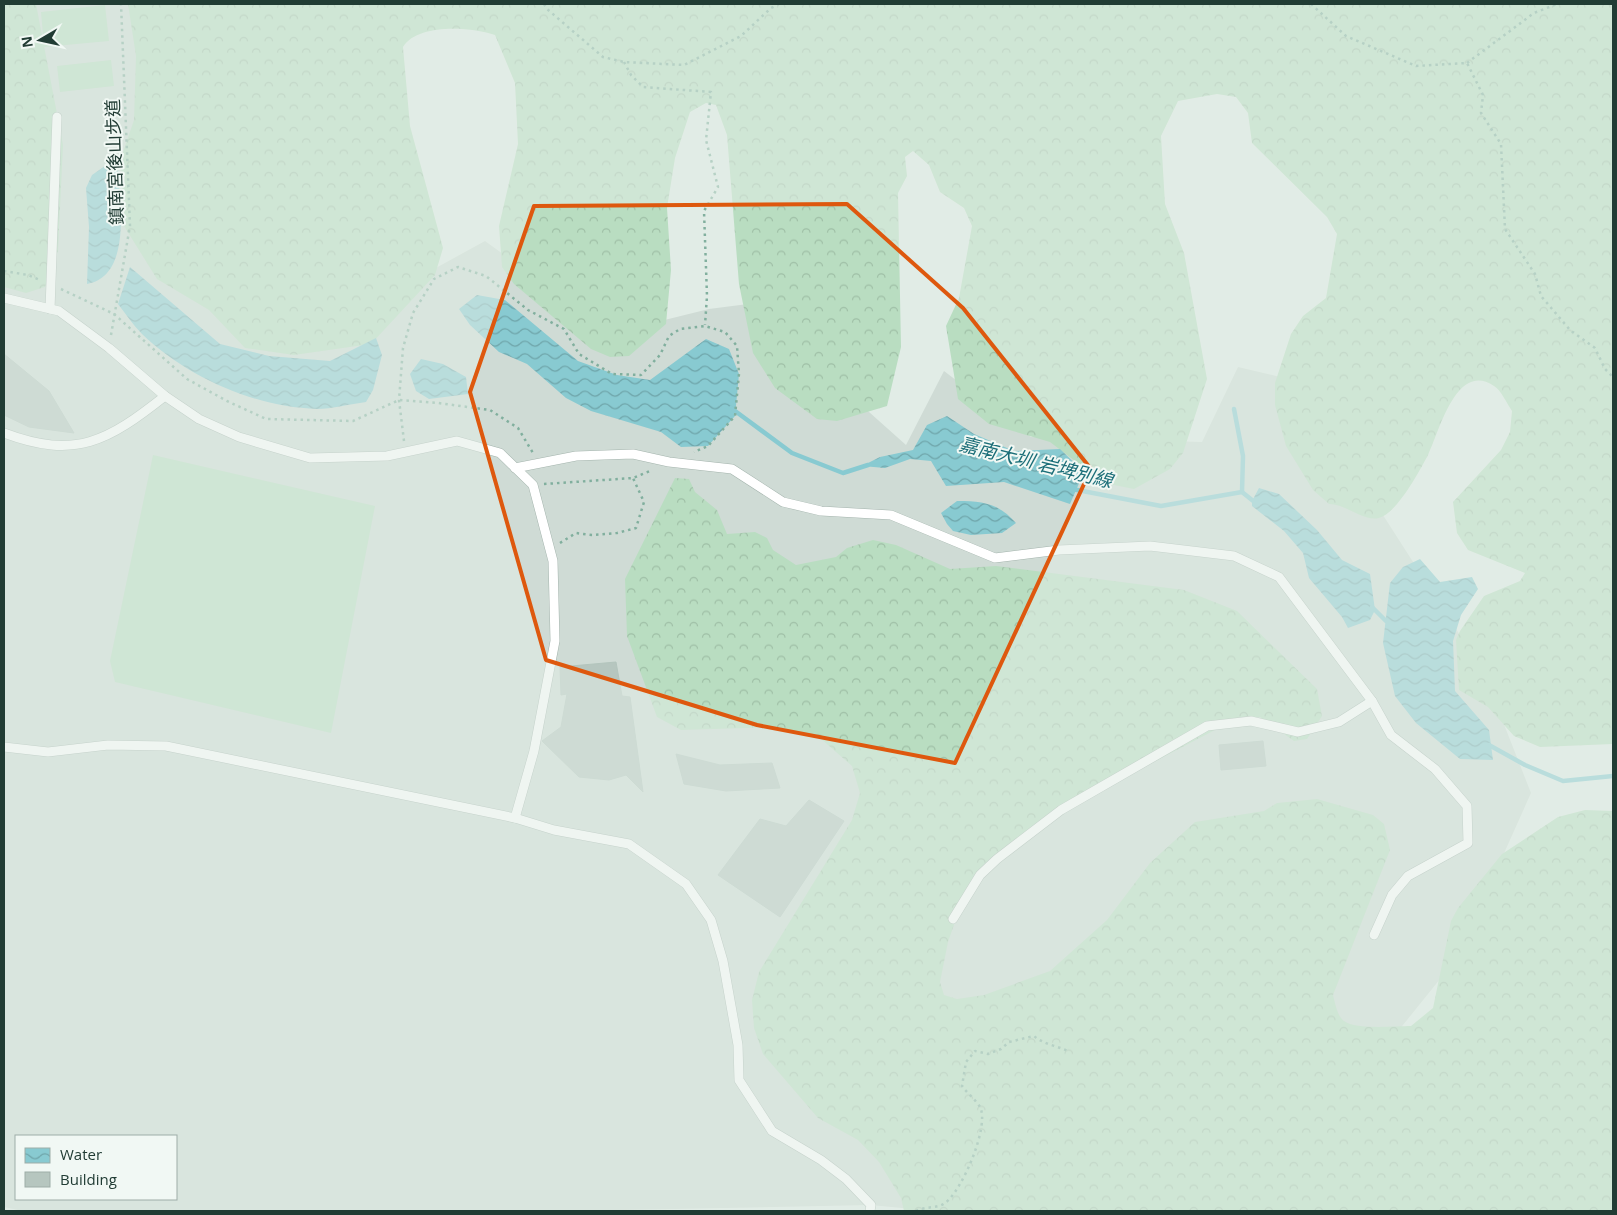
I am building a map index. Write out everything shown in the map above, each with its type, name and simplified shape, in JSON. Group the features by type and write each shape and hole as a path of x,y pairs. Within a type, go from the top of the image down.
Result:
{"lane":[{"path":"50,309 57,117"},
{"path":"4,298 58,311 108,348 165,396 199,420 239,438 310,458 387,456 457,441 500,453 533,485 553,561 555,640 534,751 515,818"},
{"path":"4,433 28,442 58,447 92,442 139,416 165,396"},
{"path":"515,468 576,456 634,454 669,462 732,469 783,502 812,509 892,515 995,558 1059,550 1150,546 1234,556 1279,577 1372,701 1391,735 1435,769 1467,806 1468,843 1408,876 1392,894 1374,934"},
{"path":"953,919 980,875 997,859 1061,810 1207,726 1251,721 1298,732 1339,722 1372,701"},
{"path":"4,747 48,752 108,745 166,746 515,818 554,830 629,844 686,884 711,920 723,961 738,1045 739,1080 772,1131 821,1160 846,1179 871,1204 870,1211"}],"path":[{"name":"鎮南宮後山步道","path":"108,348 130,226 121,4"},
{"path":"544,4 547,9 603,57 624,62 684,66 741,36 771,8 780,4"},
{"path":"1311,4 1346,36 1416,66 1467,63 1534,13 1557,4"},
{"path":"624,62 631,75 643,87 711,92 706,140 718,187 704,211 707,296 705,326"},
{"path":"1467,63 1483,95 1480,112 1501,144 1505,229 1535,274 1541,296 1570,330 1595,348 1605,369 1613,377"},
{"path":"405,452 399,400 403,348 412,313 434,279 458,267 486,276 528,310 564,329 579,354 612,374 641,375 660,355 669,336 680,329 705,326 725,332 737,346 739,374 735,416 708,446 692,453"},
{"path":"4,271 28,275 114,314 187,378 227,401 266,419 354,421 399,400 490,410 518,428 539,463"},
{"path":"533,485 633,478 669,462"},
{"path":"550,548 576,533 592,535 617,533 636,528 644,502 633,478"},
{"path":"916,1211 945,1204 958,1188 974,1152 982,1121 980,1107 962,1086 966,1062 975,1051 988,1054 1001,1049 1009,1042 1034,1036 1040,1042 1050,1043 1068,1051"}],"highlighted area":[{"path":"847,204 963,308 1091,469 955,763 757,725 546,660 470,392 534,206"}],"shaded area":[{"path":"27,4 140,4 434,269 485,241 612,333 709,309 748,304 906,445 944,371 1031,437 1202,442 1238,367 1297,381 1483,671 1531,793 1457,958 1378,1056 932,1211 871,1205 572,1211 22,1211 4,1207 4,258"}],"green space":[{"path":"4,4 36,4 63,145 58,251 45,287 26,293 4,287"},
{"path":"128,4 1613,4 1613,744 1540,747 1514,736 1488,707 1459,690 1456,640 1460,631 1484,596 1520,581 1525,573 1468,550 1457,533 1453,502 1501,450 1510,432 1512,411 1497,388 1481,381 1469,383 1459,391 1451,402 1428,455 1413,481 1393,508 1386,515 1379,518 1367,518 1342,507 1329,504 1313,490 1286,446 1275,405 1275,383 1291,334 1303,316 1326,298 1337,234 1327,217 1252,143 1248,113 1236,97 1217,94 1178,101 1161,136 1165,204 1184,253 1207,379 1183,453 1170,469 1134,489 1104,483 1050,442 989,424 958,399 946,326 959,298 972,226 964,208 940,192 929,165 913,151 905,157 907,176 898,193 901,347 887,406 837,421 817,419 775,388 753,353 739,284 727,135 716,105 706,103 690,112 675,158 667,208 671,270 666,324 629,356 610,357 591,349 514,284 502,267 499,226 518,144 515,83 495,35 473,30 446,29 432,31 410,39 403,47 410,126 443,248 435,275 371,344 294,355 245,348 209,310 157,279 124,226 121,158 134,120 136,56"},
{"path":"105,5 109,41 44,47 41,12"},
{"path":"111,60 114,86 60,92 57,66"},
{"path":"153,455 375,506 331,733 115,682 110,661"},
{"path":"675,478 689,479 695,492 717,510 727,534 755,532 767,538 773,550 796,565 836,557 847,548 873,540 896,545 950,569 996,566 1184,590 1237,611 1317,689 1322,716 1307,739 1294,741 1260,717 1234,720 1066,808 990,868 957,916 948,942 940,982 944,995 957,999 984,995 1050,971 1107,920 1150,863 1195,822 1264,811 1277,803 1317,799 1373,815 1384,824 1390,850 1333,995 1338,1012 1344,1021 1357,1026 1411,1026 1433,1008 1451,921 1458,908 1502,854 1558,817 1585,810 1613,811 1613,1211 904,1211 901,1198 879,1162 858,1140 818,1118 763,1054 754,1028 752,1000 759,972 852,820 860,793 852,766 820,738 777,727 681,730 657,717 627,636 625,579"}],"water":[{"path":"105,166 118,170 121,218 120,236 117,253 111,267 101,278 87,284 89,227 86,188 92,175"},
{"path":"130,267 220,344 269,356 330,361 376,338 382,355 373,390 366,402 317,409 293,407 246,396 201,376 179,364 142,334 118,304"},
{"path":"477,295 505,300 578,361 617,375 650,380 706,339 729,349 739,374 735,416 708,446 681,447 661,432 591,411 566,398 527,364 499,352 470,325 459,309"},
{"path":"421,359 443,364 466,377 468,394 429,399 416,391 410,374"},
{"path":"947,416 974,434 1014,451 1060,449 1084,472 1070,504 1004,482 946,486 931,461 910,459 885,468 862,466 880,457 913,450 927,425"},
{"path":"1259,488 1279,494 1317,530 1342,560 1370,574 1375,610 1370,620 1348,628 1342,617 1309,578 1303,553 1284,531 1252,506 1252,501"},
{"path":"957,501 990,504 1003,511 1016,523 1002,533 971,535 953,531 941,513"},
{"path":"1420,559 1440,582 1472,577 1478,589 1461,615 1453,641 1455,691 1489,730 1493,760 1460,759 1416,723 1395,696 1383,643 1390,583 1403,567"}],"building":[{"path":"4,354 49,391 74,433 29,427 4,415"},
{"path":"616,662 622,696 630,697 643,792 626,775 609,780 579,777 542,741 561,727 567,694 561,695 560,667"},
{"path":"1263,741 1266,766 1221,770 1219,745"},
{"path":"676,754 720,765 772,763 780,788 726,791 684,784"},
{"path":"809,800 844,821 780,917 718,875 760,819 786,826"}],"waterway":[{"name":"嘉南大圳 岩埤別線","path":"731,408 792,453 843,473 868,465"},
{"path":"1234,409 1243,456 1242,492"},
{"name":"嘉南大圳 岩埤別線","path":"1072,489 1161,506 1242,492 1257,504"},
{"name":"嘉南大圳 岩埤別線","path":"1372,607 1386,621"},
{"name":"嘉南大圳 岩埤別線","path":"1489,745 1525,765 1563,781 1613,776"}]}
